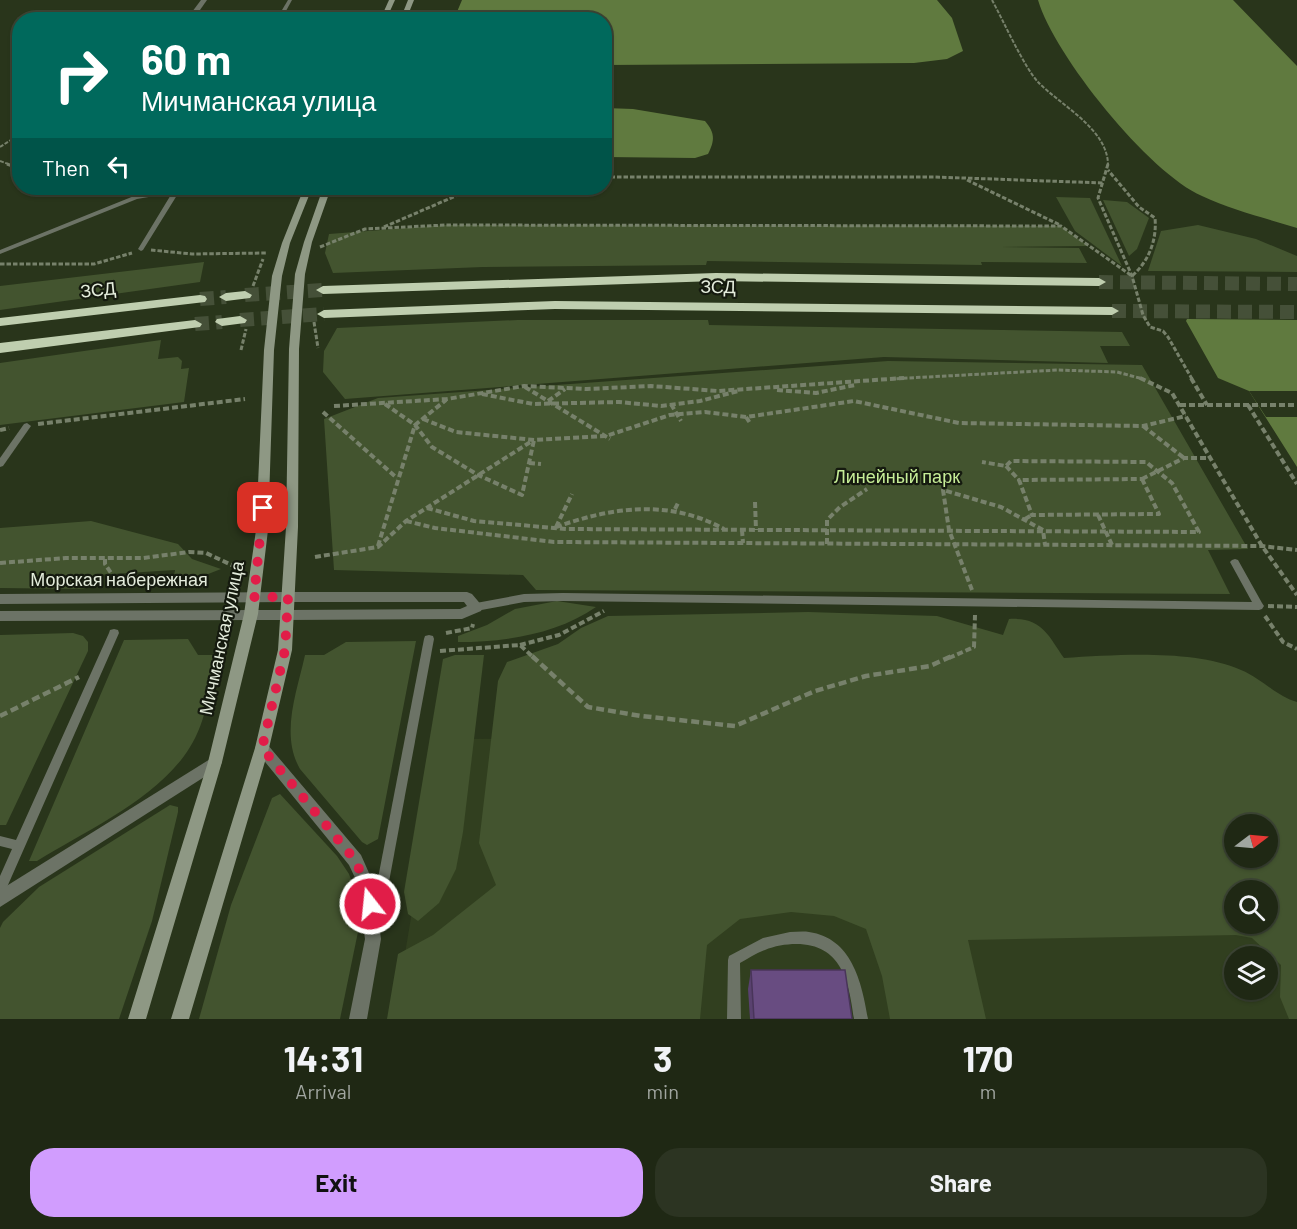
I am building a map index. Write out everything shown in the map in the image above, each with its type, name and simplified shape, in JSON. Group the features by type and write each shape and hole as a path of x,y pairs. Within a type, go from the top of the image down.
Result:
{"highway":[{"name":"ЗСД","path":"323,290 716,277 1099,282"},
{"path":"226,297 245,295"},
{"name":"ЗСД","path":"0,321 200,299"},
{"name":"ЗСД","path":"324,314 555,305 1112,311"},
{"path":"222,322 240,320"},
{"path":"0,348 195,324"}],"main road":[{"name":"Мичманская улица","path":"137,1019 215,762 251,614 262,530 269,350 281,257 305,195"},
{"path":"180,1019 262,748 285,650 294,349 304,255 325,195"}],"street":[{"name":"Морская набережная","path":"0,599 467,597 476,607 462,614 0,616"},
{"path":"262,748 355,860 365,882 370,904 373,939 358,1019"},
{"path":"0,899 215,762"}],"lane":[{"path":"0,252 136,197 152,195"},
{"path":"141,249 174,195"},
{"path":"0,464 27,426"},
{"path":"476,607 524,598 1258,606 1235,562"},
{"path":"0,890 114,633"},
{"path":"373,939 429,639"},
{"path":"0,841 20,846"},
{"path":"734,1019 734,960 766,943 805,937 831,946 847,962 857,988 861,1019"}],"path":[{"path":"992,0 1036,80 1096,134 1108,158 1108,170 1098,198 1132,276 1143,315 1150,327 1163,331 1168,337 1207,405"},
{"path":"1108,170 1139,207 1155,218 1157,228 1143,268 1132,276"},
{"path":"612,177 964,178 1103,183"},
{"path":"964,178 1061,226 1132,276"},
{"path":"380,229 458,195"},
{"path":"320,247 365,229 446,225 1061,226"},
{"path":"334,406 447,399 524,386 567,388 651,386 718,391 914,377 1058,370 1117,372 1140,378 1172,393 1262,546 1297,595"},
{"path":"770,388 802,395 832,393 862,382"},
{"path":"524,386 608,437"},
{"path":"548,401 567,388"},
{"path":"481,394 502,401 557,406 623,402 671,404 719,397 745,390"},
{"path":"832,393 837,403"},
{"path":"0,430 183,405 245,399"},
{"path":"378,547 397,478 416,425 447,399"},
{"path":"423,419 456,432 534,440 608,437 677,414 705,412 746,417 854,401 959,423 1143,426 1186,416"},
{"path":"385,403 416,425 432,447 478,476 522,495 534,440"},
{"path":"671,404 681,421"},
{"path":"1180,405 1297,405"},
{"path":"1248,405 1297,484"},
{"path":"323,412 397,478"},
{"path":"909,416 914,413"},
{"path":"746,417 750,423"},
{"path":"1143,426 1184,458"},
{"path":"1145,435 1154,434"},
{"path":"315,557 378,547 406,521 534,440"},
{"path":"1019,480 1142,479 1184,458 1211,458"},
{"path":"427,508 474,521 556,528 1199,532 1175,482 1161,469 1146,462 1011,461 1006,466"},
{"path":"982,462 1006,466 1019,480 1032,515"},
{"path":"529,464 541,464"},
{"path":"1024,519 1032,515 1160,514 1142,479"},
{"path":"827,544 825,531 827,520 840,507 867,489"},
{"path":"520,645 588,707 641,716 735,726 815,691 866,676 930,666 974,647 976,602 950,530 943,490 1001,507 1043,530"},
{"path":"556,528 572,494"},
{"path":"675,509 679,501"},
{"path":"756,502 756,530"},
{"path":"599,506 602,512"},
{"path":"556,528 602,512 675,509 707,517 726,530"},
{"path":"1098,514 1112,545"},
{"path":"406,521 435,528 554,542 1262,546 1297,550"},
{"path":"742,530 743,543"},
{"path":"1043,530 1045,545"},
{"path":"0,563 66,558 165,556 189,552 206,554 236,567"},
{"path":"105,559 105,564 120,586"},
{"path":"441,651 520,645 559,635 605,610 604,599"},
{"path":"1258,606 1297,607"},
{"path":"1258,606 1284,642 1297,649"},
{"path":"0,716 80,677"}],"shaded area":[{"path":"462,0 937,0 952,18 963,51 947,59 914,63 612,65 612,12 457,12"},
{"path":"1038,0 1233,0 1297,66 1297,228 1237,210 1202,196 1180,183 1156,163 1106,110 1083,80 1047,23"},
{"path":"612,108 633,109 705,121 711,129 713,141 708,154 695,158 612,157"},
{"path":"1187,319 1297,320 1297,467 1249,391 1218,378 1186,321"},
{"path":"1297,737 1297,1019 394,1019 441,739"}],"green space":[{"path":"1056,197 1090,198 1122,266 1075,231"},
{"path":"1103,200 1127,202 1149,218 1137,249 1129,256"},
{"path":"446,225 1061,226 1088,246 1000,247 1079,248 1087,263 981,262 982,265 707,261 706,265 483,267 333,273 325,253 329,234"},
{"path":"1198,225 1256,239 1297,256 1297,272 1148,271 1161,231"},
{"path":"204,262 200,282 0,310 0,286"},
{"path":"518,320 708,320 709,325 1122,332 1130,346 1100,346 1108,363 884,357 345,399 323,372 324,351 337,328"},
{"path":"161,340 158,359 178,357 182,361 181,369 189,368 184,402 0,425 0,363"},
{"name":"Линейный парк","path":"888,361 1142,365 1248,549 1208,550 1230,594 536,590 523,575 334,570 324,419 378,398"},
{"path":"91,521 178,544 192,559 221,569 198,578 174,577 175,570 96,575 83,589 0,588 0,528"},
{"path":"557,601 596,607 565,624 530,635 458,642 458,636 487,625 515,609"},
{"path":"808,612 937,616 1003,635 1009,619 1020,619 1037,624 1043,629 1064,658 1130,655 1177,656 1222,663 1248,673 1282,696 1297,702 1297,1019 1289,1019 1280,997 1281,965 1278,962 1278,946 1261,946 1252,938 1236,935 968,940 986,1019 890,1019 882,976 866,929 834,916 791,912 740,919 707,945 700,1019 387,1019 398,954 433,935 496,885 479,843 498,681 507,662 558,644 581,628 608,616"},
{"path":"73,633 83,636 88,642 88,651 6,825 0,825 0,635"},
{"path":"188,639 198,655 218,655 204,714 190,747 177,765 160,782 121,812 37,861 29,861 124,640"},
{"path":"416,641 378,839 367,845 300,769 294,756 291,727 298,684 305,655 324,655 346,642"},
{"path":"455,655 484,655 463,832 456,869 439,903 418,921 408,914 404,892 443,659"},
{"path":"280,794 337,856 349,874 358,899 359,927 340,1019 199,1019 231,905 272,798"},
{"path":"170,805 178,807 178,812 152,921 119,1019 0,1019 0,928 3,922 39,887"}],"pier":[{"path":"1249,391 1297,391 1297,417 1266,417"}],"building":[{"path":"751,970 845,970 852,1019 754,1019"}],"tunnel":[{"path":"1099,282 1297,284"},
{"path":"245,295 323,290"},
{"path":"200,299 226,297"},
{"path":"1112,311 1297,312"},
{"path":"240,320 324,314"},
{"path":"195,324 222,322"}],"route":[{"path":"263,508 254,597 288,597 285,650 262,748 355,860 365,882 370,904"}]}
